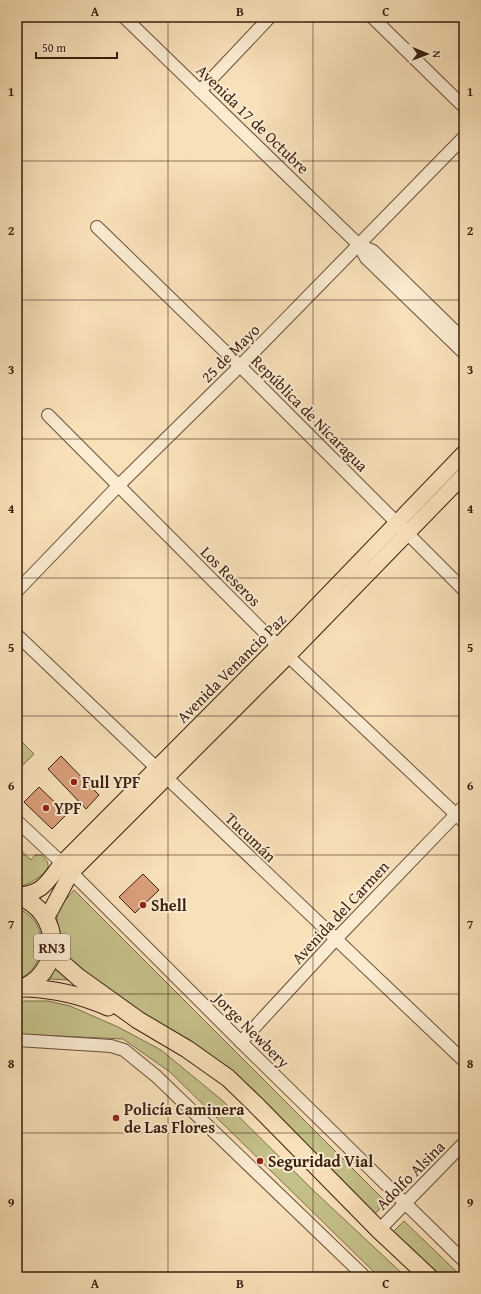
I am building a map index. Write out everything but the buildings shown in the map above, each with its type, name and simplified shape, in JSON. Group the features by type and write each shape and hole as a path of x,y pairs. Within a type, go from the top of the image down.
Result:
{"highway":[{"name":"RN3","path":"17,896 32,904 46,919 51,932 52,947 50,960 44,971 36,981 21,989"},
{"name":"RN3","path":"52,947 62,962 78,977 138,1020 187,1049 228,1078 379,1230 429,1277"},
{"name":"RN3","path":"21,989 60,991 90,999 138,1020"}],"main road":[{"name":"Avenida Venancio Paz","path":"17,896 29,895 36,892 67,868 283,651 402,528 464,454"},
{"name":"Avenida Venancio Paz","path":"402,528 464,475"},
{"name":"Avenida Venancio Paz","path":"46,919 67,868"}],"street":[{"name":"Avenida 17 de Octubre","path":"124,17 359,244 373,251 464,340"},
{"path":"200,91 270,17"},
{"path":"372,17 464,107"},
{"name":"25 de Mayo","path":"17,590 118,486 240,366 464,137"},
{"name":"República de Nicaragua","path":"97,227 240,366 464,590"},
{"name":"Avenida 17 de Octubre","path":"359,244 366,258 464,353"},
{"name":"Los Reseros","path":"48,415 283,651 461,814"},
{"name":"Tucumán","path":"17,635 464,1061"},
{"name":"Avenida del Carmen","path":"241,1042 336,940 461,814"},
{"name":"Jorge Newbery","path":"17,821 67,868 241,1042 464,1261"},
{"path":"17,1040 111,1046 124,1050 156,1076 365,1277"},
{"name":"Adolfo Alsina","path":"379,1230 464,1143"}],"shaded area":[{"path":"17,737 34,754 17,771"},
{"path":"17,847 31,860 35,855 42,855 47,862 48,867 43,874 35,880 17,887"},
{"path":"74,890 386,1202 374,1215 243,1084 98,984 63,955 58,940 57,910"},
{"path":"17,908 25,912 36,923 42,939 42,948 40,956 31,971 17,980"},
{"path":"54,967 70,980 49,979"},
{"path":"24,1001 48,1001 70,1006 118,1027 161,1050 223,1101 315,1192 406,1277 379,1277 170,1072 123,1039 17,1034 17,1005"},
{"path":"404,1221 462,1277 439,1277 393,1232"}],"place":[{"name":"Full YPF","path":"74,782"},
{"name":"YPF","path":"46,808"},
{"name":"Shell","path":"143,905"},
{"name":"Policía Caminera de Las Flores","path":"116,1118"},
{"name":"Seguridad Vial","path":"260,1161"}]}
